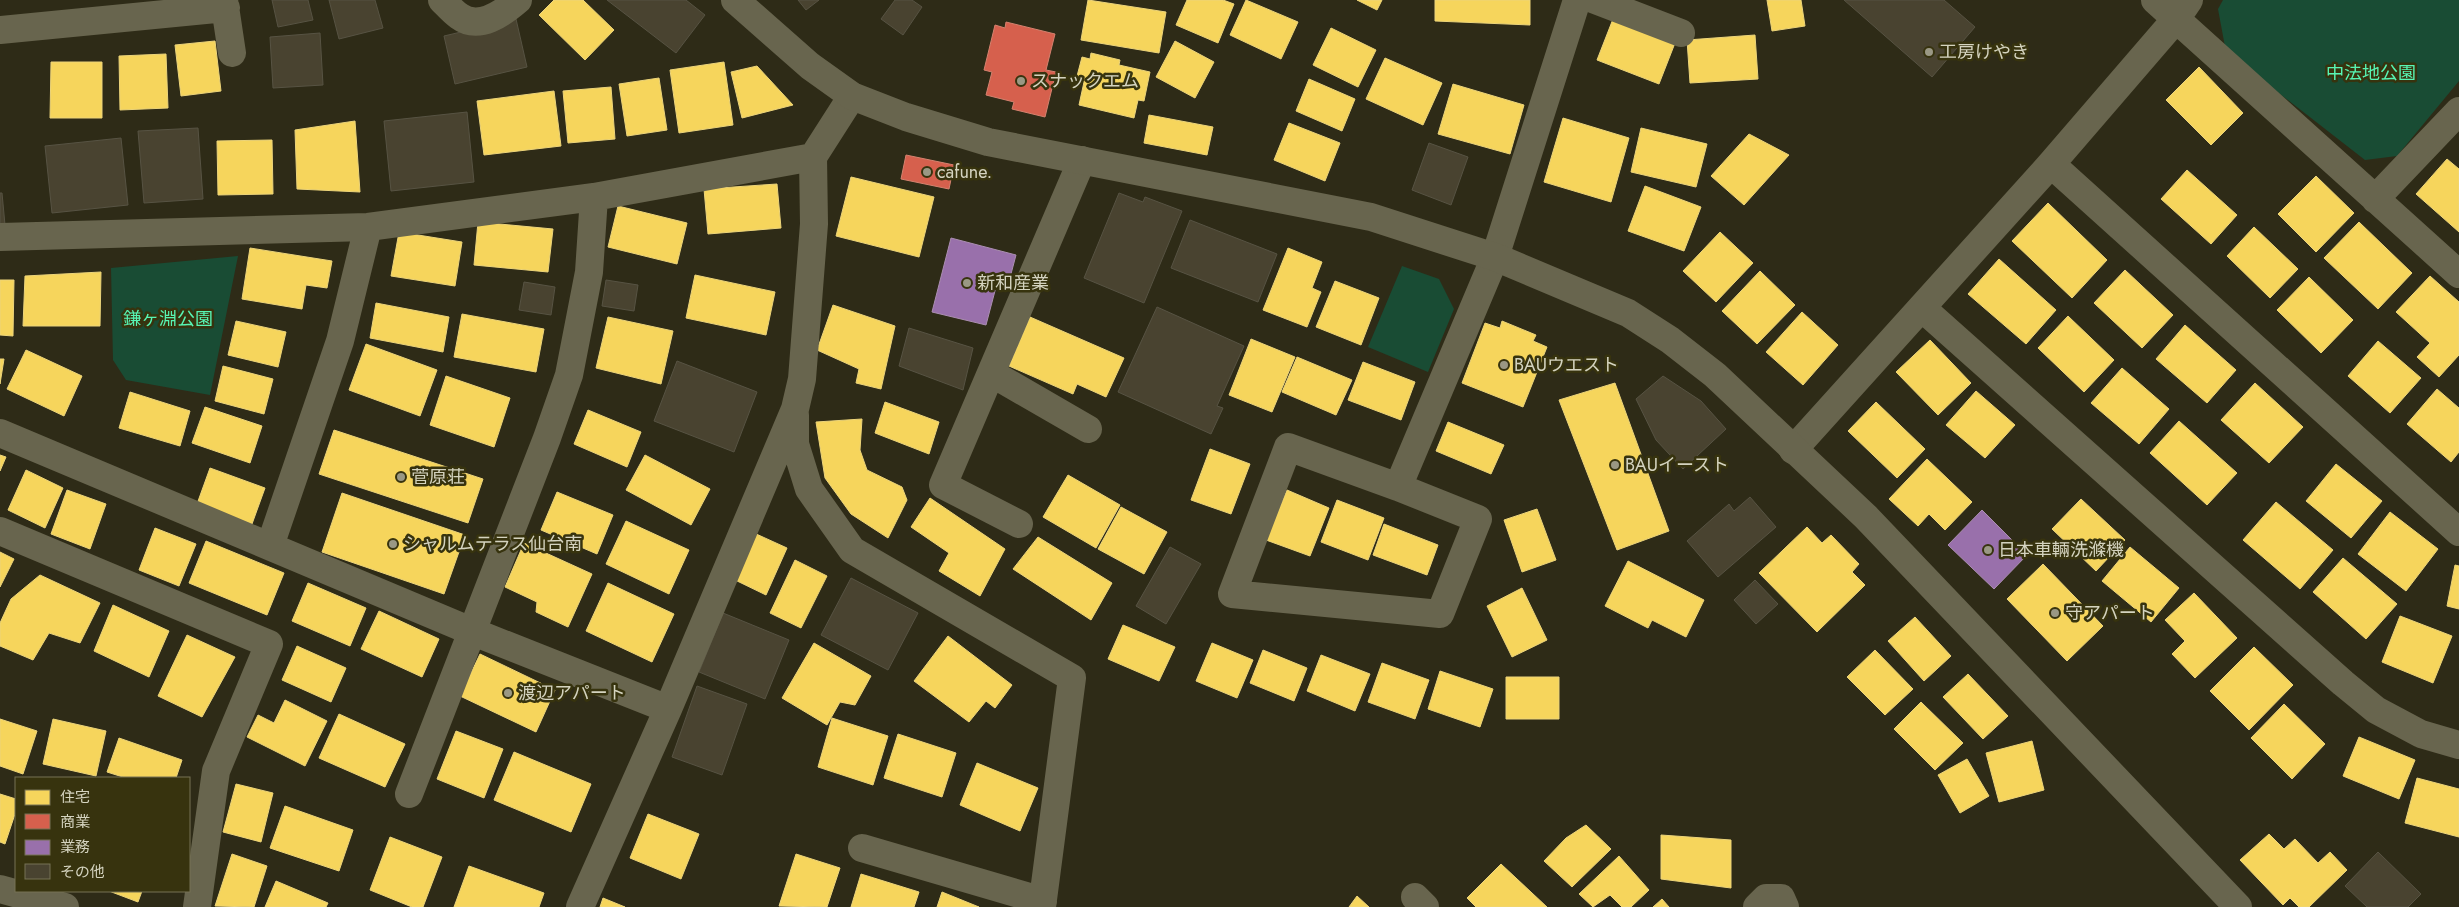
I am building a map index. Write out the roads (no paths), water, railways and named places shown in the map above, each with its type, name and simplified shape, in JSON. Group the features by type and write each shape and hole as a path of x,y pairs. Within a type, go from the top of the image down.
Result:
{"street":[{"path":"442,0 460,17 474,21 498,17 518,0"},
{"path":"735,0 810,66 852,96 906,117 988,142 1371,216 1495,257 1628,313 1670,340 1715,375 1866,517 2238,907"},
{"path":"1398,487 1495,257 1577,0"},
{"path":"1595,0 1681,33"},
{"path":"2155,0 2183,10 2376,199 2459,274"},
{"path":"0,30 225,4 232,53"},
{"path":"1793,450 2051,164 2183,10"},
{"path":"580,907 668,709 795,408 802,379 811,253 813,157 852,96"},
{"path":"2376,199 2459,111"},
{"path":"0,237 368,227 594,197 813,157"},
{"path":"1019,524 943,484 1082,160"},
{"path":"2051,164 2459,532"},
{"path":"409,794 547,438 569,375 589,272 594,197"},
{"path":"270,546 340,341 368,227"},
{"path":"1922,308 2343,683 2376,710 2414,730 2459,745"},
{"path":"991,373 1088,429"},
{"path":"795,408 795,444 809,489 852,550 1072,678 1043,904 862,848"},
{"path":"0,432 471,631 668,709"},
{"path":"1288,447 1398,487 1478,519 1440,614 1232,594 1288,447"},
{"path":"0,532 269,644 216,771 196,907"},
{"path":"0,889 65,907"},
{"path":"1757,907 1766,898 1781,898 1784,907"}],"place":[{"name":"工房けやき","path":"1929,52"},
{"name":"スナックエム","path":"1021,81"},
{"name":"cafune.","path":"927,172"},
{"name":"新和産業","path":"967,283"},
{"name":"BAUウエスト","path":"1504,365"},
{"name":"BAUイースト","path":"1615,465"},
{"name":"菅原荘","path":"401,477"},
{"name":"シャルムテラス仙台南","path":"393,544"},
{"name":"日本車輛洗滌機","path":"1988,550"},
{"name":"守アパート","path":"2055,613"},
{"name":"渡辺アパート","path":"508,693"}],"park label":[{"name":"中法地公園","path":"2371,73"},
{"name":"鎌ヶ淵公園","path":"168,319"}]}
